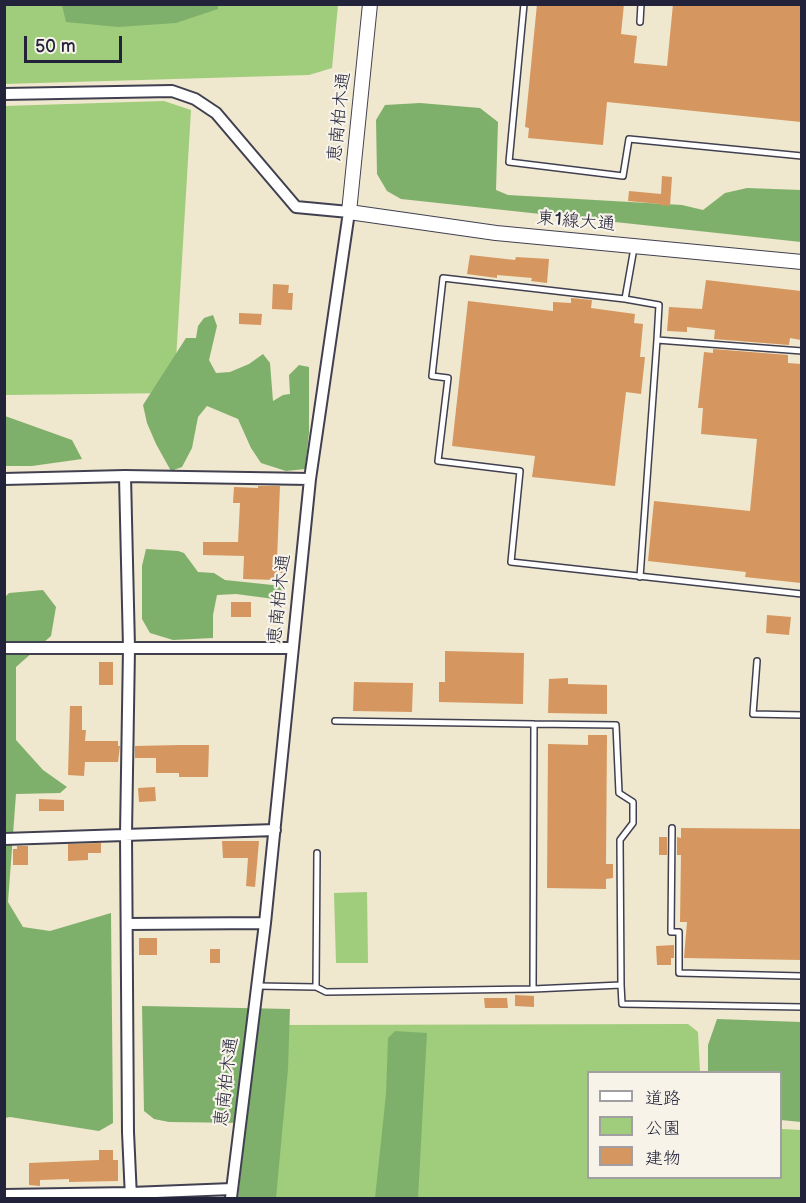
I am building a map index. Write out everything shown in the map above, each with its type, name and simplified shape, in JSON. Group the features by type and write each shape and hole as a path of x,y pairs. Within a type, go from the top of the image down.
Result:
{"street":[{"name":"恵南柏木通","path":"232,1194 265,923 310,479 348,212 370,4"},
{"path":"4,94 172,91 195,99 216,113 296,207 348,212"},
{"name":"東1線大通","path":"348,212 496,233 801,262"},
{"path":"125,476 129,648 126,834 128,1132 131,1196"},
{"path":"4,479 125,476 310,479"},
{"path":"4,648 293,648"},
{"path":"4,839 275,830"},
{"path":"127,924 265,923"},
{"path":"4,1195 232,1194"}],"lane":[{"path":"524,4 509,162 623,176 629,139 801,156"},
{"path":"640,22 641,4"},
{"path":"626,299 634,246"},
{"path":"640,577 659,305 626,299 443,278 432,376 448,378 438,461 520,471 511,562 640,577 801,594"},
{"path":"657,340 801,351"},
{"path":"758,661 753,714 801,715"},
{"path":"335,721 616,725 619,793 633,802 633,823 620,840 622,1004 801,1007"},
{"path":"533,989 534,724"},
{"path":"672,828 671,932 679,932 679,973 801,976"},
{"path":"316,853 316,987"},
{"path":"257,986 316,987 327,992 533,989 621,985"}],"green space":[{"path":"4,5 338,5 332,68 309,75 5,84"},
{"path":"62,5 218,5 218,9 176,23 118,27 66,22"},
{"path":"164,101 191,110 174,393 5,395 4,106"},
{"path":"420,103 480,108 498,122 496,190 508,195 682,205 703,210 725,193 747,188 801,190 801,242 401,199 387,191 377,174 376,120 385,105"},
{"path":"213,315 217,326 209,360 216,373 230,372 249,364 263,354 270,363 273,401 290,394 289,375 299,365 309,367 309,433 305,469 286,471 261,463 251,448 238,419 207,406 198,417 192,448 182,467 171,471 147,423 143,405 186,338 196,338 198,326 204,318"},
{"path":"5,416 72,440 82,459 32,466 5,466"},
{"path":"146,549 178,551 184,553 198,572 214,573 225,580 282,586 285,592 274,599 236,594 217,595 213,615 213,638 173,640 150,633 142,619 142,566"},
{"path":"43,590 56,607 51,636 16,667 16,740 43,770 67,787 60,793 16,794 8,902 23,927 50,931 111,913 113,1123 99,1131 5,1118 4,598 9,593"},
{"path":"367,892 368,963 336,963 334,893"},
{"path":"142,1006 290,1009 288,1069 276,1198 238,1198 246,1123 169,1122 154,1119 144,1111"},
{"path":"717,1019 801,1022 801,1122 782,1120 782,1071 708,1071 708,1045"},
{"path":"688,1024 698,1032 700,1071 587,1071 587,1179 782,1179 782,1129 801,1130 801,1198 272,1198 288,1025"},
{"path":"395,1031 427,1033 418,1198 375,1198 386,1094 388,1038"}],"building":[{"path":"537,4 624,4 621,34 637,36 634,63 667,66 673,4 801,4 801,122 607,102 603,145 528,138 529,128 525,127"},
{"path":"662,176 672,177 670,206 628,201 629,191 661,194"},
{"path":"470,255 515,260 516,257 549,259 547,283 531,281 532,278 497,275 497,278 467,274"},
{"path":"706,280 801,291 801,340 790,338 789,345 714,339 715,330 687,327 687,332 667,331 669,307 702,309"},
{"path":"273,284 289,285 288,293 293,293 292,310 272,309"},
{"path":"571,298 592,300 591,308 635,314 634,323 643,324 640,357 645,357 641,394 626,392 615,486 532,477 535,456 452,446 468,301 553,311 553,302 571,303"},
{"path":"239,313 262,314 261,325 239,324"},
{"path":"713,349 788,355 788,363 801,364 801,583 745,577 746,572 648,561 654,501 750,511 757,439 701,434 703,408 698,408 704,352 713,353"},
{"path":"258,486 280,486 277,559 285,560 285,573 276,573 276,580 243,579 244,556 203,555 203,542 238,542 240,503 233,503 234,487 258,488"},
{"path":"231,602 251,602 251,617 231,617"},
{"path":"767,615 791,617 789,635 766,633"},
{"path":"445,651 524,653 523,704 439,702 439,682 445,682"},
{"path":"99,662 113,662 113,685 99,685"},
{"path":"568,678 568,684 607,685 607,714 548,713 549,679"},
{"path":"354,682 413,683 412,712 353,711"},
{"path":"70,706 82,706 82,730 86,730 85,741 118,741 118,746 120,746 118,762 85,762 84,776 68,775"},
{"path":"588,735 607,735 606,864 613,864 613,878 606,879 606,889 547,888 548,744 588,745"},
{"path":"209,745 208,777 179,777 179,773 156,773 156,758 135,758 135,746"},
{"path":"155,787 156,801 139,802 138,788"},
{"path":"39,799 64,800 64,811 39,811"},
{"path":"681,828 801,829 801,960 684,958 687,922 680,922 681,855 677,855 677,837 681,838"},
{"path":"659,837 667,837 667,855 659,855"},
{"path":"222,841 259,841 255,887 246,886 248,858 223,858"},
{"path":"101,843 101,853 88,853 88,860 68,861 68,844"},
{"path":"17,846 28,846 28,865 13,865 13,849 17,849"},
{"path":"139,938 157,938 157,955 139,955"},
{"path":"674,945 674,958 671,958 671,965 657,965 656,946"},
{"path":"210,949 220,949 220,963 210,963"},
{"path":"515,995 534,996 534,1007 515,1006"},
{"path":"484,998 507,998 508,1008 485,1008"},
{"path":"99,1150 113,1150 113,1160 118,1160 118,1181 40,1180 40,1186 29,1185 29,1163 99,1160"}]}
